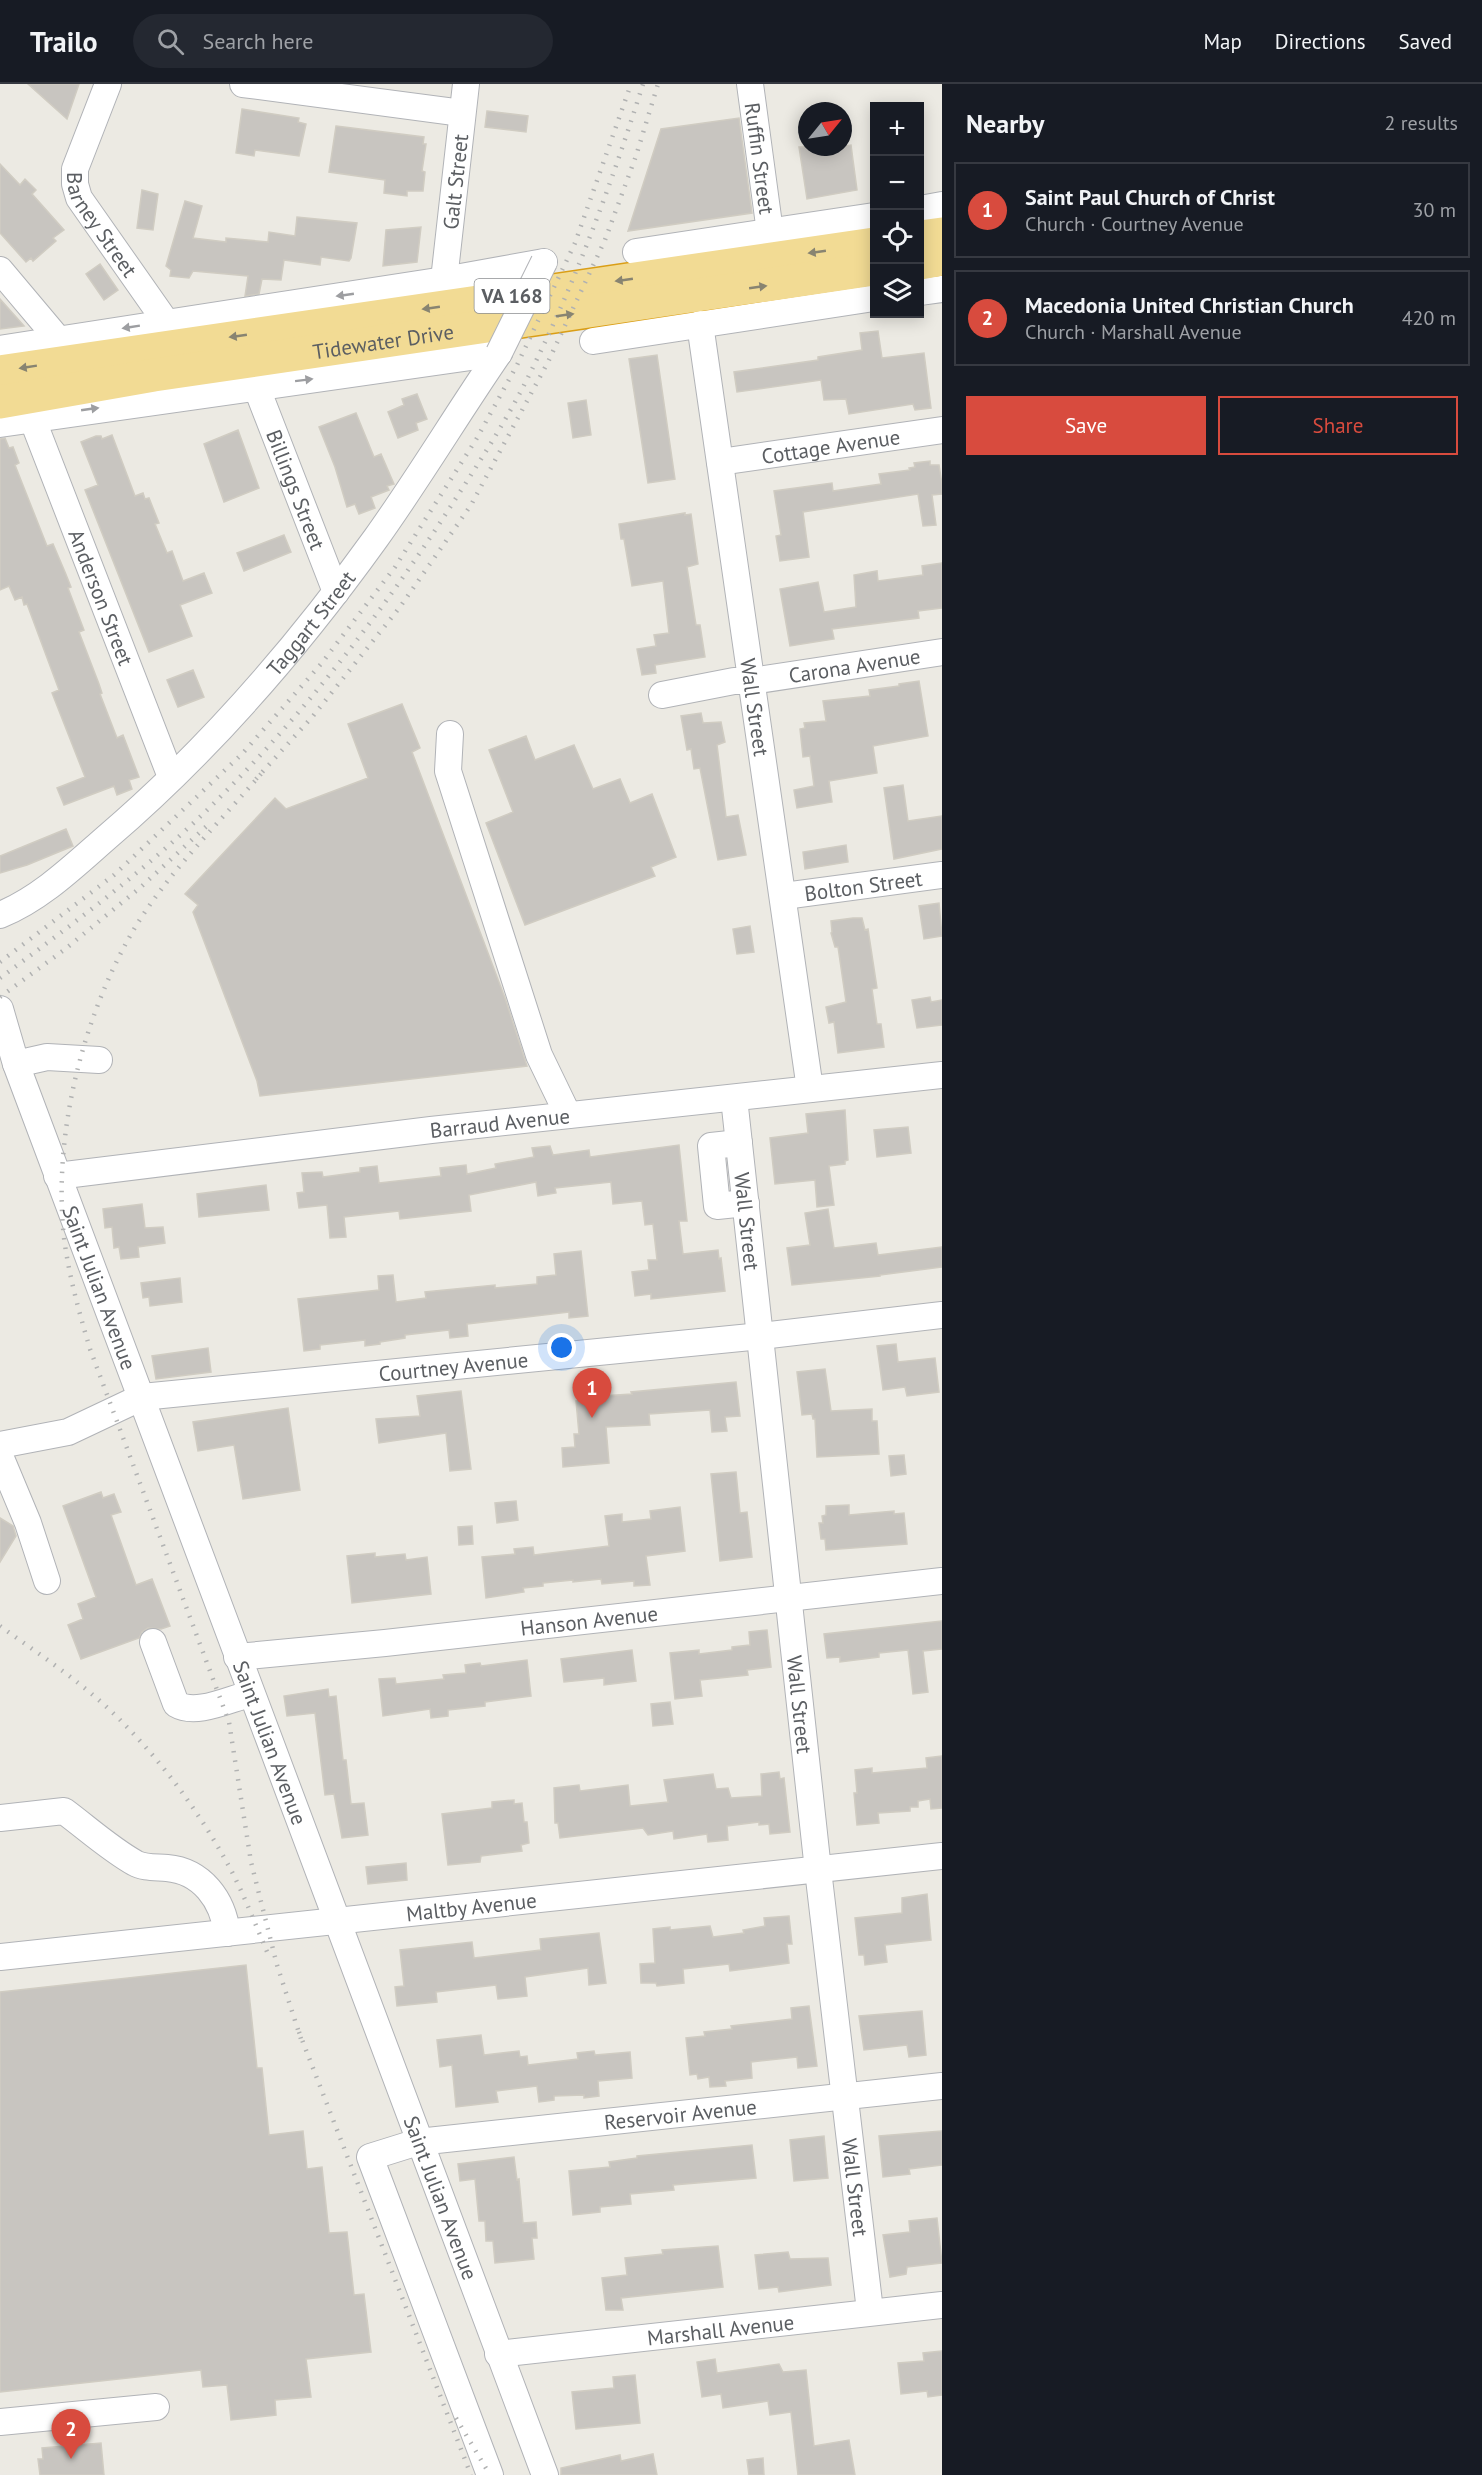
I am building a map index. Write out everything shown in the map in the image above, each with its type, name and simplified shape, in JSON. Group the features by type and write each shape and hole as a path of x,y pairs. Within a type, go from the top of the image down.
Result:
{"highway":[{"path":"924,236 942,234"},
{"name":"Tidewater Drive","path":"0,372 870,245"},
{"path":"924,262 942,260"},
{"name":"Tidewater Drive","path":"0,402 166,374 870,270"}],"street":[{"name":"Barney Street","path":"108,84 75,170 75,184 79,198 166,322"},
{"path":"243,84 462,113"},
{"name":"Galt Street","path":"444,280 466,84"},
{"name":"Ruffin Street","path":"750,84 770,232"},
{"path":"924,208 942,205"},
{"path":"636,252 870,217"},
{"name":"Taggart Street","path":"0,915 19,907 63,875 125,822 256,691 336,592 377,536 499,353 544,262 444,280"},
{"path":"0,270 58,339"},
{"path":"0,349 444,280"},
{"path":"924,291 942,289"},
{"path":"593,341 870,299"},
{"name":"Wall Street","path":"700,324 810,1089"},
{"name":"Tidewater Drive","path":"0,424 499,353"},
{"name":"Billings Street","path":"256,386 336,592"},
{"name":"Anderson Street","path":"32,418 171,777"},
{"name":"Cottage Avenue","path":"720,462 942,430"},
{"name":"Carona Avenue","path":"662,695 734,681 752,681 942,652"},
{"path":"450,734 448,771 539,1055 568,1116"},
{"name":"Bolton Street","path":"784,896 942,875"},
{"name":"Saint Julian Avenue","path":"0,1009 7,1041 57,1176 142,1397 250,1694 544,2475"},
{"path":"16,1064 47,1057 99,1060"},
{"name":"Barraud Avenue","path":"57,1176 942,1075"},
{"name":"Wall Street","path":"734,1098 818,1870 870,2311"},
{"name":"Courtney Avenue","path":"0,1446 68,1432 142,1397 761,1336 942,1315"},
{"path":"0,1456 28,1523 47,1581"},
{"name":"Hanson Avenue","path":"237,1657 397,1642 942,1581"},
{"path":"153,1642 176,1704 182,1708 202,1707 250,1694"},
{"path":"0,1818 64,1811 137,1865 170,1868 195,1877 218,1899 225,1916 227,1933"},
{"name":"Maltby Avenue","path":"0,1957 942,1856"},
{"name":"Reservoir Avenue","path":"490,2475 370,2157 418,2142 942,2086"},
{"name":"Marshall Avenue","path":"498,2354 942,2304"},
{"path":"0,2422 156,2407"}],"building":[{"path":"28,84 79,84 67,119"},
{"path":"242,109 299,118 298,122 306,124 299,156 255,150 254,156 236,153"},
{"path":"487,111 528,116 526,132 485,127"},
{"path":"739,118 752,213 628,231 661,129"},
{"path":"336,126 424,137 423,144 426,144 422,171 425,172 423,191 407,191 407,196 384,193 385,180 329,172"},
{"path":"852,152 857,190 807,199 800,156 852,156"},
{"path":"0,164 20,185 25,179 36,190 32,194 64,230 53,238 56,241 33,261 31,258 26,262 0,233"},
{"path":"142,190 158,194 153,230 137,228"},
{"path":"185,201 202,206 193,238 226,242 226,238 268,242 269,232 295,236 297,217 357,223 351,258 349,261 321,257 320,265 284,260 281,280 262,279 259,294 245,296 248,276 193,271 189,278 170,276 171,270 166,266"},
{"path":"421,227 417,262 383,266 386,230"},
{"path":"100,264 118,290 104,300 86,274"},
{"path":"0,299 24,326 0,329"},
{"path":"878,331 882,358 924,353 931,408 915,410 913,404 849,414 846,399 824,400 821,380 737,392 734,372 818,360 818,357 862,350 860,333"},
{"path":"657,355 675,479 648,483 629,359"},
{"path":"417,394 427,419 416,423 418,430 398,438 388,412 404,405 402,399"},
{"path":"586,400 591,435 573,438 568,403"},
{"path":"356,413 374,457 381,454 394,484 387,486 389,490 371,497 375,508 359,514 355,504 347,507 335,467 319,427"},
{"path":"238,430 259,488 224,502 204,444"},
{"path":"112,435 135,496 143,493 145,499 149,498 159,523 155,524 167,553 172,551 183,581 204,573 212,593 180,605 192,636 149,652 85,490 98,485 81,442 96,436 101,436 102,439"},
{"path":"5,438 9,448 13,447 19,463 15,465 47,546 53,544 71,587 68,588 84,630 79,632 99,684 102,693 100,694 117,738 123,735 139,777 129,780 132,789 117,795 114,786 64,805 57,788 85,777 52,693 59,690 27,604 24,605 22,597 15,600 9,586 0,590 0,439"},
{"path":"930,461 930,465 939,465 942,484 942,494 932,495 936,525 923,526 918,494 803,512 809,557 780,561 776,536 781,535 774,491 832,483 833,491 881,484 879,474 910,470 909,468 915,467 914,463"},
{"path":"685,513 685,515 691,514 698,564 687,567 696,625 700,625 705,657 655,665 656,673 642,675 637,649 656,646 654,635 669,633 663,581 632,586 624,539 621,539 619,524"},
{"path":"284,535 291,552 244,571 237,553"},
{"path":"942,563 942,608 918,611 919,618 832,629 834,639 790,646 780,589 818,582 824,612 856,607 854,575 877,571 878,581 923,575 922,566"},
{"path":"193,670 204,697 178,707 167,680"},
{"path":"919,681 928,736 873,746 877,773 829,781 832,802 797,808 794,790 814,786 810,756 803,757 800,729 805,728 804,723 826,721 823,701 870,696 869,690"},
{"path":"402,704 420,748 412,752 505,998 527,1066 260,1096 257,1081 193,912 198,905 185,894 275,798 286,809 368,778 348,724"},
{"path":"701,713 703,723 721,722 725,742 717,745 726,817 738,815 746,855 718,860 700,768 694,769 691,749 687,750 681,716"},
{"path":"526,736 535,760 574,745 593,789 620,779 630,803 652,794 676,857 651,867 655,876 525,925 486,823 513,812 489,750"},
{"path":"903,785 908,821 942,816 942,849 894,859 884,788"},
{"path":"66,829 73,846 27,865 0,873 0,856"},
{"path":"846,845 848,862 805,869 803,852"},
{"path":"939,903 942,936 924,939 919,906"},
{"path":"862,918 865,930 868,929 877,988 872,989 877,1024 881,1024 884,1047 838,1053 834,1022 829,1023 826,1007 846,1002 838,947 835,947 831,933 831,921"},
{"path":"750,926 754,952 737,954 733,929"},
{"path":"930,997 931,1002 942,1000 942,1025 917,1028 912,1000"},
{"path":"845,1110 848,1160 845,1164 829,1166 834,1205 817,1207 815,1180 775,1184 770,1138 808,1133 806,1114"},
{"path":"908,1127 911,1153 877,1157 874,1130"},
{"path":"679,1145 687,1221 679,1221 683,1254 718,1250 725,1291 651,1299 651,1294 635,1296 632,1272 649,1270 648,1260 657,1260 653,1224 645,1225 642,1201 613,1204 611,1182 555,1188 556,1193 538,1196 536,1182 469,1195 471,1211 400,1219 399,1211 344,1217 346,1237 330,1238 327,1205 299,1208 297,1193 304,1192 302,1173 322,1172 323,1177 360,1172 360,1168 377,1166 379,1183 441,1176 440,1168 466,1165 467,1174 496,1168 495,1164 534,1157 532,1148 550,1146 553,1155 589,1150 590,1157"},
{"path":"266,1185 269,1210 199,1217 197,1194"},
{"path":"142,1204 145,1228 163,1227 165,1243 138,1247 139,1257 121,1259 119,1247 114,1248 112,1227 105,1228 103,1209"},
{"path":"828,1209 834,1248 876,1243 878,1255 942,1247 942,1267 792,1285 787,1248 810,1245 805,1213"},
{"path":"581,1251 588,1316 569,1318 569,1312 467,1324 468,1336 450,1338 449,1330 405,1335 405,1338 380,1342 380,1344 365,1346 365,1340 320,1345 320,1349 304,1351 298,1299 379,1290 378,1276 393,1275 396,1302 426,1298 425,1292 495,1285 495,1288 537,1284 537,1277 556,1275 554,1254"},
{"path":"180,1278 182,1302 150,1306 149,1297 143,1298 141,1283"},
{"path":"896,1344 898,1362 935,1358 939,1392 907,1396 905,1387 883,1390 877,1346"},
{"path":"208,1348 211,1372 156,1379 152,1356"},
{"path":"825,1369 831,1411 872,1409 872,1421 877,1421 879,1454 817,1457 815,1419 812,1414 802,1415 797,1372"},
{"path":"736,1382 740,1416 725,1417 727,1431 712,1432 710,1410 649,1414 650,1425 606,1427 609,1463 563,1467 562,1448 575,1447 574,1434 579,1434 576,1401 586,1400 586,1397"},
{"path":"461,1391 471,1469 450,1471 446,1433 379,1443 376,1419 420,1416 417,1396"},
{"path":"288,1408 300,1490 243,1499 234,1445 198,1451 193,1422"},
{"path":"904,1455 906,1474 891,1476 889,1456"},
{"path":"736,1472 740,1513 747,1512 752,1557 720,1561 711,1474"},
{"path":"101,1492 103,1498 114,1494 121,1512 111,1515 136,1585 152,1579 170,1626 161,1629 148,1628 139,1638 81,1659 68,1625 83,1619 78,1604 96,1597 63,1506"},
{"path":"516,1501 518,1520 497,1523 495,1503"},
{"path":"849,1505 849,1515 894,1511 894,1514 904,1513 907,1544 826,1550 825,1539 821,1539 819,1523 823,1523 822,1516 826,1515 826,1506"},
{"path":"680,1507 685,1551 646,1556 650,1585 634,1586 634,1581 602,1584 601,1579 573,1582 573,1580 543,1583 543,1586 523,1588 524,1592 486,1598 482,1557 515,1554 514,1549 533,1547 534,1555 609,1546 605,1516 622,1514 622,1522 651,1519 650,1511"},
{"path":"0,1518 13,1526 16,1536 0,1562"},
{"path":"472,1526 473,1544 459,1545 458,1527"},
{"path":"375,1553 375,1557 405,1554 406,1560 427,1557 431,1594 352,1603 347,1556"},
{"path":"942,1621 942,1649 923,1651 928,1692 913,1694 908,1650 879,1653 879,1657 840,1662 840,1657 827,1658 824,1634"},
{"path":"767,1630 771,1667 747,1670 748,1675 700,1680 702,1696 675,1699 670,1653 699,1650 699,1654 732,1650 732,1647 750,1645 749,1632"},
{"path":"632,1650 636,1681 604,1685 604,1678 564,1682 561,1659"},
{"path":"527,1660 531,1696 485,1702 485,1706 448,1710 448,1716 431,1718 430,1709 383,1716 379,1679 395,1678 396,1684 444,1679 443,1675 466,1673 465,1665 480,1663 481,1666"},
{"path":"328,1689 329,1697 336,1696 343,1760 346,1760 351,1804 364,1803 368,1835 342,1838 334,1794 325,1795 315,1713 287,1716 284,1696"},
{"path":"670,1702 673,1724 653,1726 651,1704"},
{"path":"942,1756 942,1808 931,1809 930,1799 918,1801 918,1807 910,1807 910,1811 878,1813 879,1823 857,1825 854,1793 857,1793 855,1770 872,1768 872,1773 927,1768 926,1758"},
{"path":"779,1772 780,1779 784,1778 790,1832 770,1834 769,1824 759,1825 759,1822 727,1826 728,1840 708,1842 707,1834 674,1839 673,1831 648,1835 643,1828 560,1838 558,1823 555,1823 554,1788 579,1785 580,1791 628,1785 630,1806 668,1802 664,1780 713,1774 716,1789 728,1788 731,1798 762,1796 761,1774"},
{"path":"514,1800 514,1804 522,1803 524,1822 527,1822 529,1843 521,1845 522,1851 481,1856 480,1862 448,1865 442,1814 492,1808 492,1802"},
{"path":"406,1863 407,1880 368,1884 366,1867"},
{"path":"927,1894 931,1940 885,1945 887,1962 865,1965 864,1955 859,1955 855,1918 902,1913 902,1898"},
{"path":"789,1916 792,1944 787,1944 789,1963 730,1971 729,1964 683,1969 684,1983 657,1986 656,1983 641,1983 640,1964 655,1963 653,1929 670,1927 670,1930 710,1926 713,1937 744,1933 743,1930 765,1926 764,1918"},
{"path":"599,1933 606,1983 589,1985 588,1968 525,1977 527,1996 498,1999 496,1985 436,1992 437,2002 397,2006 395,1987 404,1986 400,1950 472,1942 474,1958 541,1950 540,1939"},
{"path":"246,1965 257,2068 262,2068 269,2135 303,2131 307,2169 322,2167 329,2233 347,2232 354,2295 364,2294 371,2352 306,2359 311,2397 275,2400 276,2415 231,2420 227,2385 203,2387 201,2370 0,2392 0,1992"},
{"path":"809,2006 817,2066 798,2068 797,2057 751,2062 752,2078 725,2081 726,2086 710,2087 709,2077 698,2079 697,2074 690,2075 686,2038 705,2036 704,2032 732,2029 731,2026 792,2019 791,2008"},
{"path":"922,2011 926,2055 909,2057 907,2045 864,2050 859,2016"},
{"path":"481,2035 484,2055 519,2051 520,2057 527,2056 528,2065 578,2059 577,2053 594,2051 595,2055 630,2052 632,2078 598,2081 599,2096 584,2098 584,2095 554,2096 554,2100 539,2102 537,2086 496,2091 498,2102 456,2107 452,2065 440,2067 437,2040"},
{"path":"942,2131 942,2165 909,2169 910,2174 883,2177 879,2136"},
{"path":"824,2136 828,2178 794,2181 790,2140"},
{"path":"752,2145 756,2178 673,2185 674,2190 630,2194 631,2204 600,2207 600,2212 573,2215 569,2171 610,2167 609,2162 637,2158 637,2156"},
{"path":"514,2157 517,2180 519,2179 523,2223 536,2222 537,2238 532,2238 534,2259 495,2263 493,2241 486,2241 485,2221 479,2221 475,2179 460,2181 458,2164"},
{"path":"937,2218 942,2263 907,2267 906,2274 890,2277 883,2235 910,2232 909,2221"},
{"path":"718,2246 723,2287 621,2298 623,2310 606,2310 602,2278 627,2275 625,2258 663,2254 662,2250"},
{"path":"788,2252 790,2259 828,2258 831,2285 779,2292 778,2287 759,2289 755,2255"},
{"path":"942,2351 942,2395 928,2397 927,2391 901,2394 898,2363 924,2361 923,2353"},
{"path":"715,2359 717,2373 779,2364 783,2372 806,2370 814,2446 849,2440 855,2475 798,2475 791,2412 770,2415 768,2401 723,2408 721,2394 702,2397 697,2362"},
{"path":"635,2375 640,2423 576,2429 572,2392 614,2388 613,2377"},
{"path":"101,2443 104,2475 40,2475 38,2459 43,2459 42,2448"},
{"path":"653,2454 657,2475 561,2475 561,2468 620,2455 621,2461"},
{"path":"763,2458 764,2475 749,2475 747,2460"}],"railway":[{"path":"0,962 114,875 242,754 321,664 395,567 477,438 517,365 575,243 631,84"},
{"path":"0,978 129,879 202,815 271,744 303,707 393,591 472,473 526,382 581,260 620,155 643,84"},
{"path":"256,779 313,716 400,607 471,505 548,362 605,240 636,156 658,84"},
{"path":"261,774 191,852 158,893 130,936 113,970 97,1006 74,1082 67,1121 62,1200 64,1238 69,1266 90,1349 229,1722 251,1862 277,1965 301,2039"},
{"path":"0,997 64,950 141,887 210,823"},
{"path":"0,1626 97,1698 156,1759 196,1813 231,1870 268,1954"},
{"path":"299,2032 471,2475"},
{"path":"456,2418 490,2475"}],"place":[{"name":"Saint Paul Church of Christ","path":"592,1418"},
{"name":"Macedonia United Christian Church","path":"71,2459"}]}
